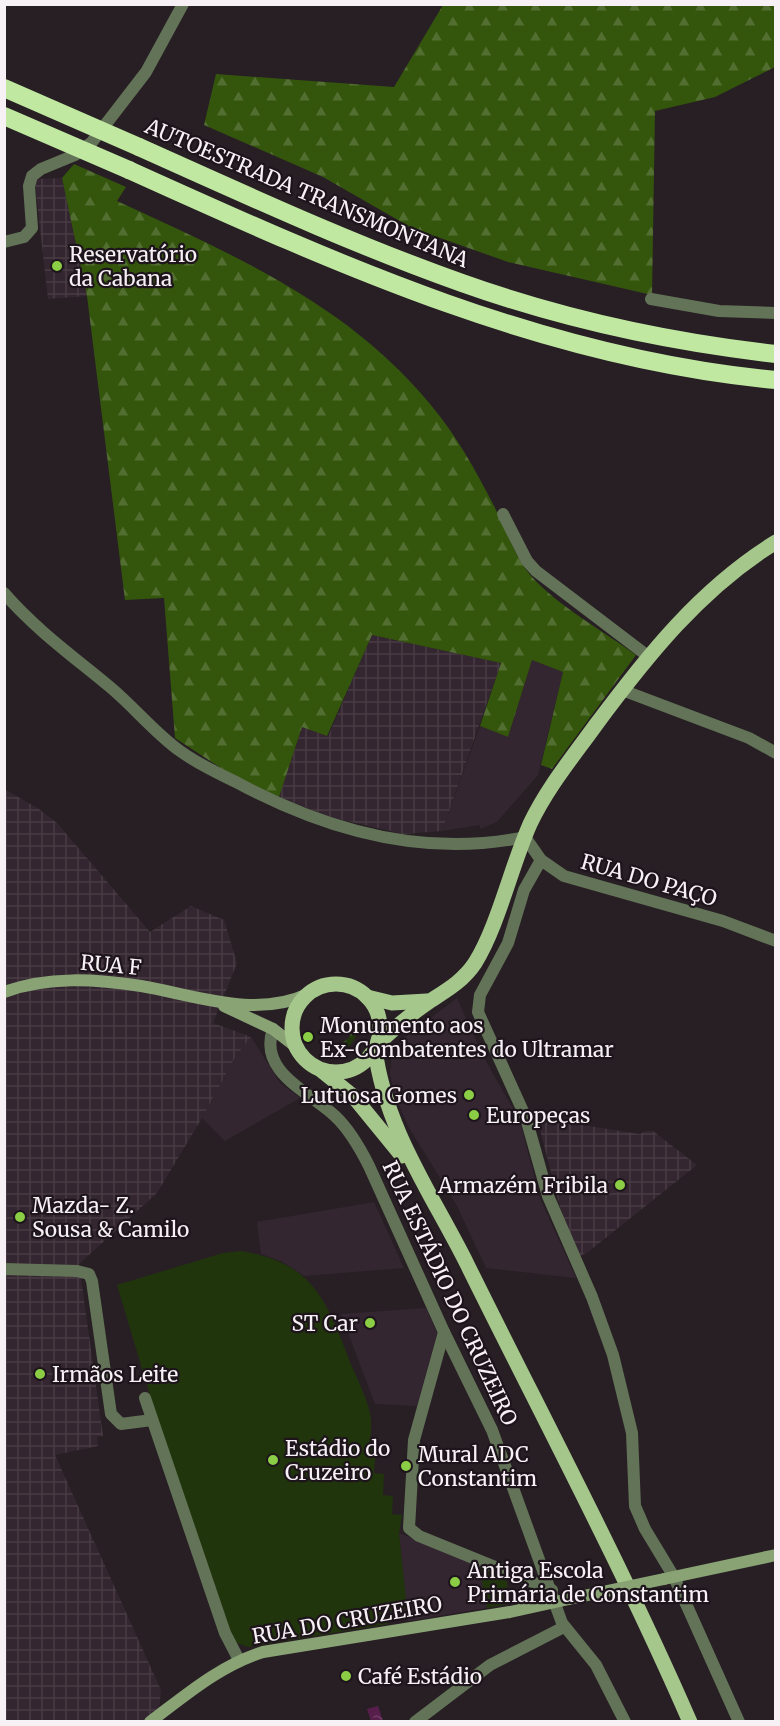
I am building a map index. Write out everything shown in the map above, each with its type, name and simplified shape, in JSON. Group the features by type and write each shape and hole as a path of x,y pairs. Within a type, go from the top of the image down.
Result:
{"highway":[{"name":"AUTOESTRADA TRANSMONTANA","path":"4,88 352,241 464,284 578,318 696,343 776,354"},
{"path":"4,116 320,255 477,315 534,333 647,360 776,380"}],"main road":[{"path":"320,1070 333,1073 348,1070 365,1061 376,1047 430,1001 455,985 475,963 488,937 525,837 556,778 622,690 699,601 776,542"},
{"path":"419,1177 353,1096 301,1056 295,1046 292,1032 293,1018 298,1005 308,994 319,987 344,985 367,997 392,1003 430,1001"},
{"path":"367,997 379,1019 376,1047 382,1093 419,1177 458,1247 618,1569 690,1722"}],"street":[{"path":"4,242 24,237 32,228 29,186 32,176 41,169 75,155 92,142 146,72 183,4"},
{"path":"651,299 724,311 776,313"},
{"path":"502,514 527,561 536,571 649,657"},
{"path":"4,593 176,748 280,806 339,826 414,843 479,845 525,837"},
{"path":"622,690 749,738 776,753"},
{"name":"RUA DO PAÇO","path":"525,837 541,860 574,880 723,921 776,941"},
{"path":"541,860 524,890 508,943 480,995 478,1012 526,1118 548,1196 592,1297 613,1355 632,1433 635,1506 739,1722"},
{"name":"RUA F","path":"4,992 52,981 89,981 142,986 214,1002"},
{"path":"214,1002 272,1005 308,994"},
{"path":"214,1002 273,1029 295,1046"},
{"name":"RUA ESTÁDIO DO CRUZEIRO","path":"273,1029 271,1053 279,1070 336,1118 361,1150 444,1332 492,1430 564,1627"},
{"path":"4,1269 77,1270 89,1274 92,1281 111,1414 121,1424 153,1420"},
{"path":"444,1332 414,1440 409,1528 419,1536 554,1596"},
{"path":"145,1398 225,1633 239,1660"},
{"name":"RUA DO CRUZEIRO","path":"150,1722 212,1676 239,1660 276,1650 554,1596 569,1599 776,1555"},
{"path":"415,1722 490,1665 564,1627 596,1665 625,1722"}],"shaded area":[{"path":"62,178 87,296 48,299 35,184 37,179"},
{"path":"372,635 501,663 442,831 403,834 330,817 279,797 302,727 328,736"},
{"path":"532,660 563,672 538,775 497,822 480,829 480,825 442,831 480,726 508,737"},
{"path":"4,789 39,809 57,823 150,932 191,906 224,920 237,963 213,1023 251,1037 236,1056 157,1193 79,1264 103,1436 97,1437 98,1446 55,1455 161,1690 158,1721 5,1721"},
{"path":"457,998 483,1056 520,1121 539,1196 576,1278 486,1268 456,1204 408,1126 394,1094 390,1073 391,1061 400,1041"},
{"path":"251,1037 280,1083 300,1098 225,1141 202,1118 236,1056"},
{"path":"537,1118 640,1134 653,1131 697,1165 588,1252 578,1257 561,1211"},
{"path":"374,1202 404,1268 304,1276 281,1261 261,1254 257,1222"},
{"path":"426,1308 437,1333 417,1406 375,1404 341,1314"},
{"name":"Antiga Escola Primária de Constantim","path":"399,1533 506,1576 510,1604 408,1621"}],"green space":[{"path":"443,5 775,5 775,67 715,97 655,111 652,295 508,262 412,228 323,177 204,125 216,74 394,87"},
{"path":"74,164 126,187 117,201 245,262 325,310 363,338 398,369 449,429 473,467 515,552 531,576 567,608 636,655 552,769 541,765 563,672 532,660 508,737 480,726 501,663 372,635 327,736 302,727 279,797 230,774 175,738 164,598 125,600 87,296 62,178"},
{"path":"353,1023 360,1028 356,1036 348,1047 336,1053 334,1048 349,1038"},
{"name":"Estádio do Cruzeiro","path":"241,1251 265,1256 285,1264 314,1288 333,1320 365,1398 371,1419 370,1447 376,1447 374,1473 384,1474 383,1495 393,1496 392,1514 402,1515 399,1533 407,1608 386,1611 388,1624 248,1647 234,1642 155,1412 117,1285 223,1253"},
{"path":"479,1566 506,1576 510,1604 487,1608"}],"water":[{"path":"378,1706 383,1721 371,1721 367,1709"}],"place":[{"name":"Reservatório da Cabana","path":"57,266"},
{"name":"Monumento aos Ex-Combatentes do Ultramar","path":"308,1037"},
{"name":"Lutuosa Gomes","path":"469,1095"},
{"name":"Europeças","path":"474,1115"},
{"name":"Armazém Fribila","path":"620,1185"},
{"name":"Mazda- Z. Sousa & Camilo","path":"20,1217"},
{"name":"ST Car","path":"370,1323"},
{"name":"Irmãos Leite","path":"40,1374"},
{"name":"Estádio do Cruzeiro","path":"273,1460"},
{"name":"Mural ADC Constantim","path":"406,1466"},
{"name":"Antiga Escola Primária de Constantim","path":"455,1582"},
{"name":"Café Estádio","path":"346,1676"}]}
